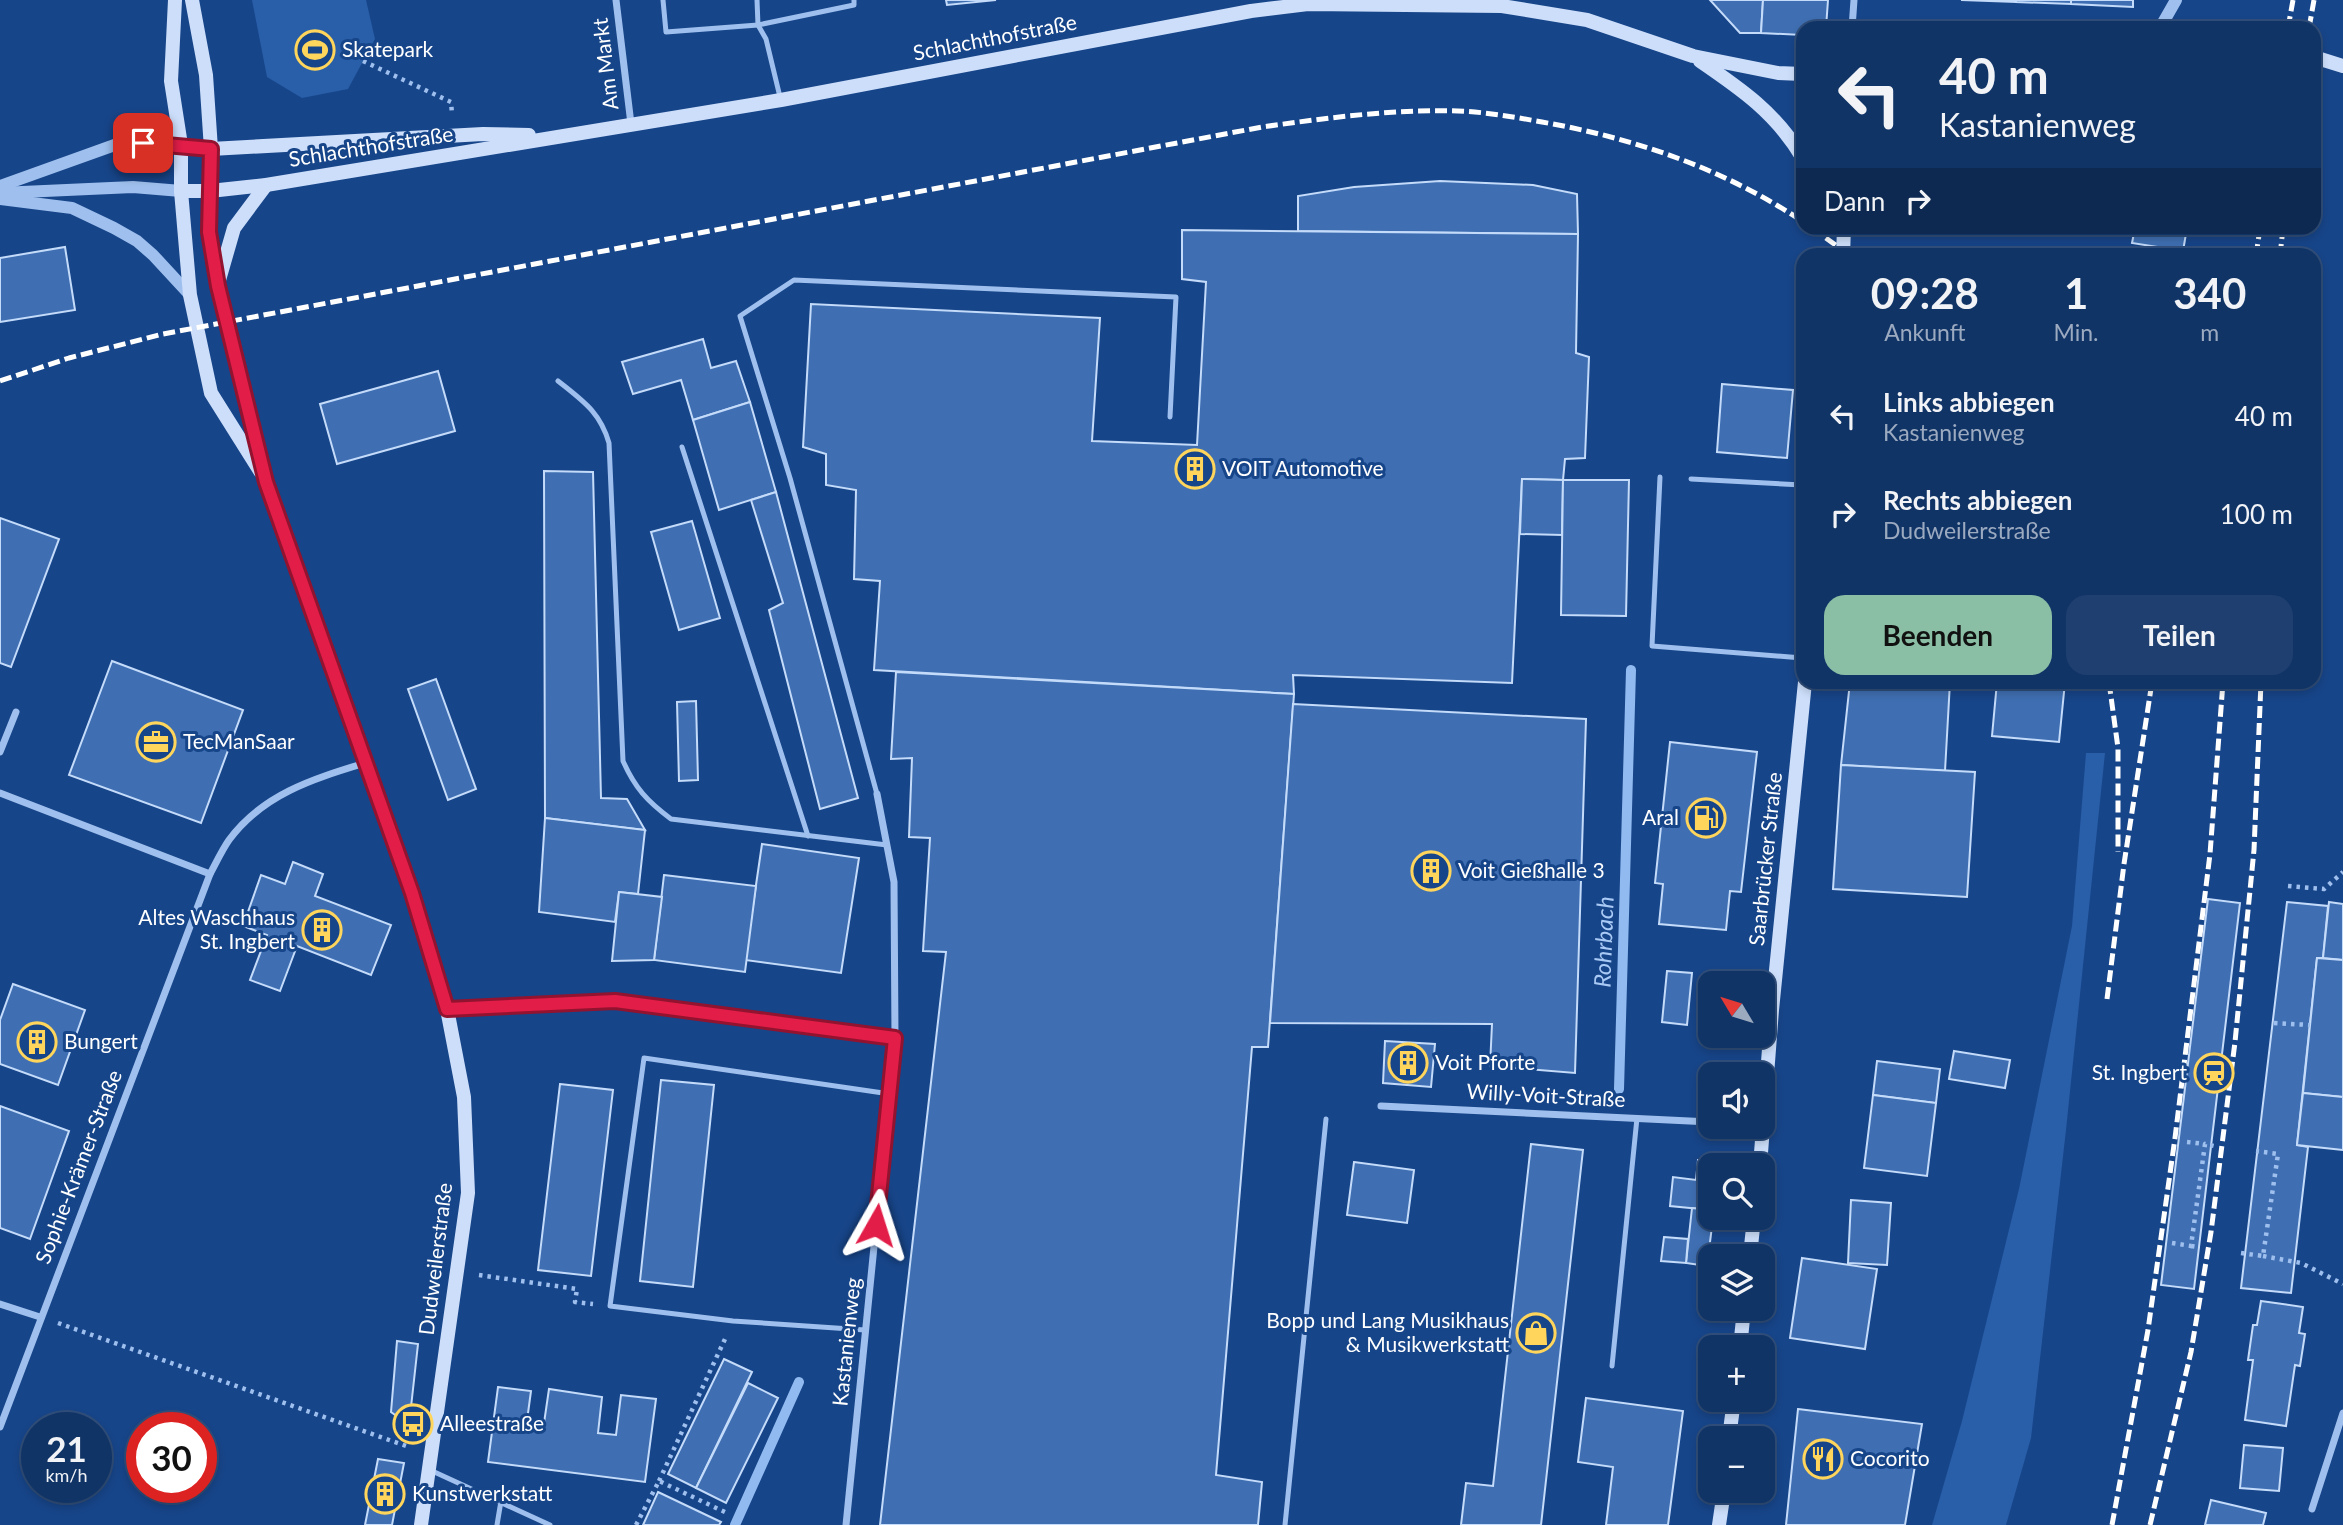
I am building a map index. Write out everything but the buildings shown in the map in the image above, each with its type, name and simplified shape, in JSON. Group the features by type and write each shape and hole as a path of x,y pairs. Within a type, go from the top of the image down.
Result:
{"main road":[{"name":"Dudweilerstraße","path":"175,0 170,67 181,145 181,191 190,295 211,393 266,482"},
{"name":"Dudweilerstraße","path":"192,0 206,75 211,149 209,232 218,286 266,482 412,893 447,1009 464,1097 468,1193 421,1525"},
{"path":"1419,0 1438,5"},
{"name":"Schlachthofstraße","path":"181,191 266,185 781,100 1250,6 1502,6 1587,20 1693,56 1778,73 1796,74"},
{"path":"1693,56 1745,91 1779,123 1796,148"},
{"path":"2321,59 2343,66"},
{"name":"Schlachthofstraße","path":"181,145 211,149 454,136 566,136"},
{"path":"218,286 234,228 266,185"},
{"name":"Saarbrücker Straße","path":"1768,1062 1804,689"},
{"path":"1719,1525 1722,1503"}],"street":[{"name":"Am Markt","path":"616,0 631,124"},
{"path":"1852,21 1854,0"},
{"path":"2164,21 2176,0"},
{"path":"0,186 123,142 181,145"},
{"path":"0,193 132,187 181,191"},
{"path":"0,199 72,208 114,228 137,241 153,255 190,295"},
{"path":"0,752 16,712"},
{"name":"Sophie-Krämer-Straße","path":"0,1427 210,874 229,840 248,820 276,798 309,780 365,763"},
{"path":"0,793 210,874"},
{"name":"Kastanienweg","path":"846,1525 895,1038 894,882 877,794"},
{"path":"447,1009 615,1001 895,1038"},
{"name":"Willy-Voit-Straße","path":"1381,1106 1698,1121"},
{"path":"0,1304 40,1317"},
{"path":"2312,1509 2343,1413"}],"lane":[{"path":"663,0 666,32 758,25 855,5 854,0"},
{"path":"757,0 758,25 766,39 781,100"},
{"path":"877,794 790,478 740,316 794,279 1176,297 1170,418"},
{"path":"558,381 588,405 604,425 610,443 623,761 633,782 649,803 671,819 887,845"},
{"path":"682,447 808,836"},
{"path":"1660,477 1652,646 1796,658"},
{"path":"1691,479 1796,485"},
{"path":"865,1329 733,1321 610,1306 644,1058 890,1094"},
{"path":"1612,1366 1637,1118"},
{"path":"1284,1525 1326,1119"},
{"path":"431,1463 550,1525"},
{"path":"497,1525 501,1501"}],"path":[{"path":"363,61 451,102 454,136"},
{"path":"2288,886 2324,889 2343,872"},
{"path":"2274,1023 2310,1025"},
{"path":"2186,1142 2214,1146"},
{"path":"2191,1246 2198,1215 2205,1144"},
{"path":"2256,1151 2278,1154 2265,1224 2263,1256"},
{"path":"2172,1243 2199,1247"},
{"path":"2241,1253 2301,1263 2343,1284"},
{"path":"457,1272 577,1289 575,1302"},
{"path":"40,1317 431,1463"},
{"path":"636,1525 733,1321"},
{"path":"659,1481 729,1514"}],"shaded area":[{"name":"Skatepark","path":"252,0 366,0 375,39 348,89 302,98 267,77"},
{"path":"2086,753 2105,753 2031,1438 2006,1525 1932,1525 1962,1421 2019,1189 2072,926"}],"waterway":[{"name":"Rohrbach","path":"1619,1089 1631,670"},
{"path":"735,1525 799,1382"}],"railway":[{"path":"2289,21 2293,0"},
{"path":"2310,21 2314,0"},
{"path":"0,381 69,358 163,334 1262,127 1360,115 1409,111 1468,112 1576,129 1644,147 1710,171 1796,217"},
{"path":"1822,235 1840,248"},
{"path":"2257,248 2259,235"},
{"path":"2281,248 2282,235"},
{"path":"2110,689 2118,748 2118,852"},
{"path":"2107,999 2124,864 2151,689"},
{"path":"2112,1525 2148,1330 2175,1138 2210,854 2222,689"},
{"path":"2150,1525 2191,1352 2211,1232 2235,1042 2254,850 2261,689"}],"place":[{"name":"Skatepark","path":"315,50"},
{"name":"VOIT Automotive","path":"1195,469"},
{"name":"TecManSaar","path":"156,742"},
{"name":"Aral","path":"1706,818"},
{"name":"Voit Gießhalle 3","path":"1431,871"},
{"name":"Altes Waschhaus St. Ingbert","path":"322,930"},
{"name":"Bungert","path":"37,1042"},
{"name":"Voit Pforte","path":"1408,1063"},
{"name":"St. Ingbert","path":"2214,1073"},
{"name":"Bopp und Lang Musikhaus & Musikwerkstatt","path":"1536,1333"},
{"name":"Alleestraße","path":"413,1424"},
{"name":"Cocorito","path":"1823,1459"},
{"name":"Kunstwerkstatt","path":"385,1494"}],"route":[{"path":"143,143 211,149 209,232 218,286 266,482 412,893 447,1009 615,1001 895,1038 876,1225"}]}
